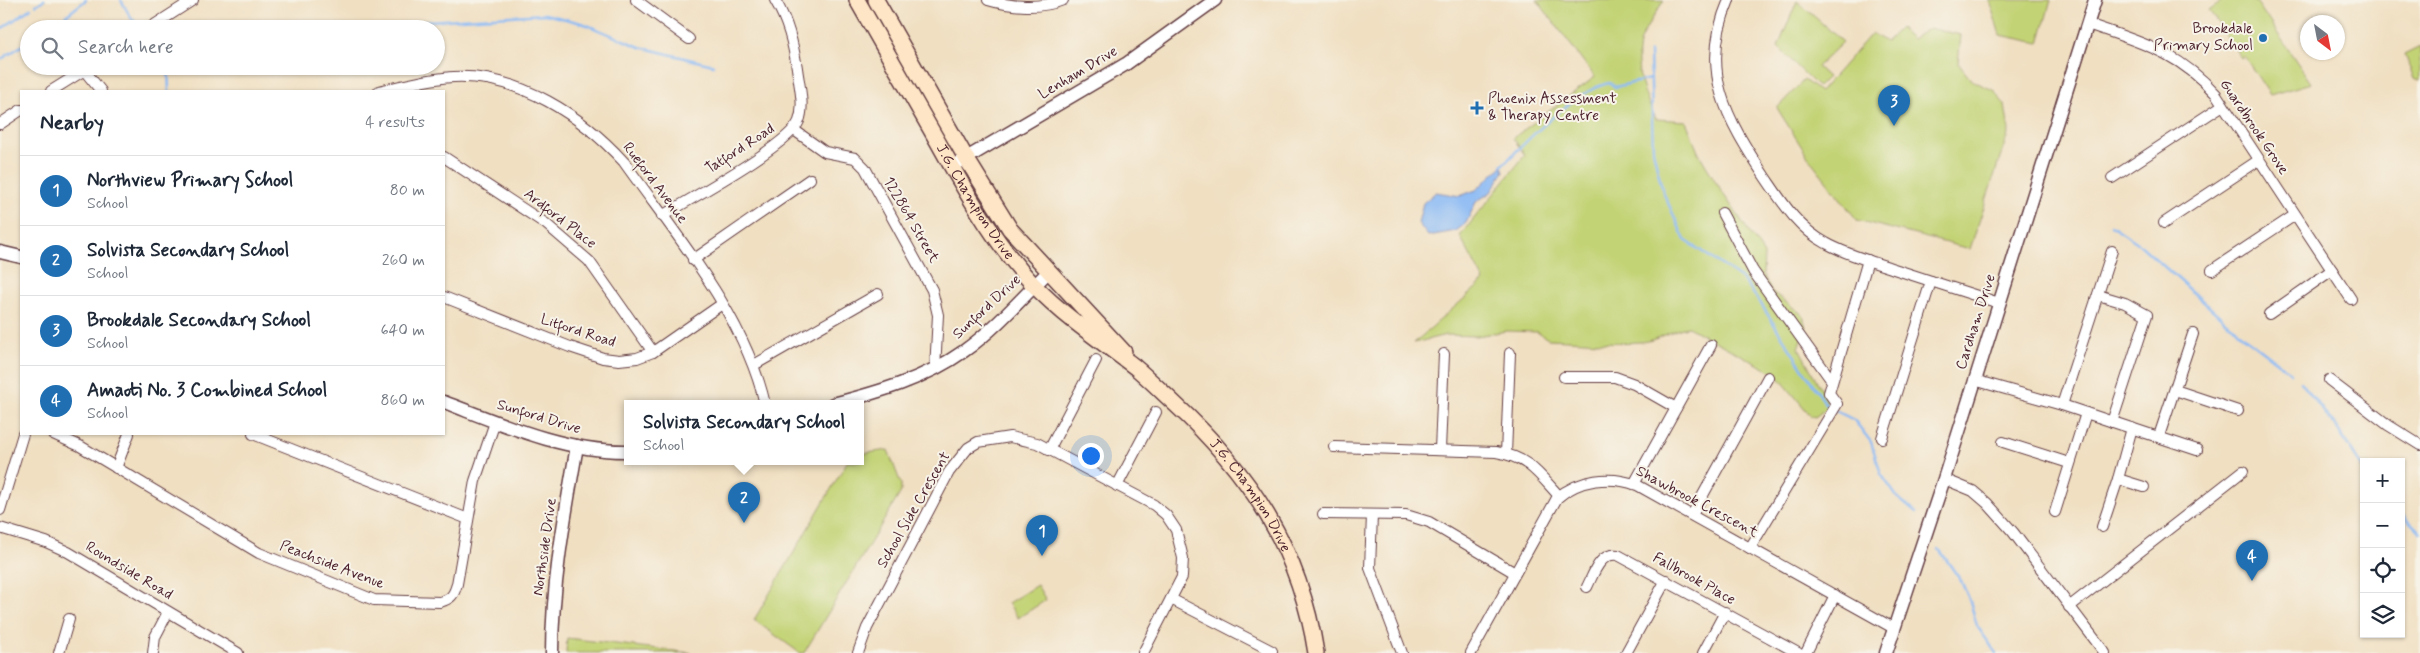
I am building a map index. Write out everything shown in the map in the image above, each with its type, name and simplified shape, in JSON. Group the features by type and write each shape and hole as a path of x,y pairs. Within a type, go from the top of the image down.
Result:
{"main road":[{"name":"J.G. Champion Drive","path":"857,0 989,230 1034,286 1105,347 1135,368 1205,432 1237,469 1262,504 1287,550 1301,585 1316,653"},
{"name":"J.G. Champion Drive","path":"876,0 966,158 1010,229 1118,346 1135,368"}],"street":[{"path":"162,20 194,0"},
{"path":"636,0 690,40"},
{"name":"Tatford Road","path":"662,216 775,147 794,130 799,121 801,98 793,39 776,0"},
{"path":"988,0 1018,5 1049,4 1063,0"},
{"name":"Lenham Drive","path":"952,166 1126,64 1215,0"},
{"path":"1729,0 1719,32 1717,65 1721,95 1734,129 1783,204 1796,220 1826,243 1868,260 1999,303"},
{"name":"Cardham Drive","path":"1886,653 1944,479 2095,0"},
{"name":"Guardbrook Grove","path":"2088,24 2162,50 2200,78 2223,105 2351,299"},
{"path":"54,90 77,75"},
{"path":"92,75 100,90"},
{"name":"Rueford Avenue","path":"388,90 407,88 454,77 480,79 532,93 554,104 604,140 624,162 722,304 746,345 764,400"},
{"path":"2112,178 2223,105"},
{"path":"0,124 20,111"},
{"name":"122864 Street","path":"794,130 824,152 855,158 864,168 932,290 938,315 935,369"},
{"name":"Ardford Place","path":"445,158 546,224 589,261 653,352"},
{"path":"2164,223 2259,160"},
{"path":"693,260 810,179"},
{"path":"1722,213 1753,271 1832,382"},
{"path":"2212,270 2295,215"},
{"path":"2062,405 2112,250"},
{"path":"0,252 20,257"},
{"path":"1750,548 1837,404 1829,392 1868,260"},
{"path":"2268,314 2332,270"},
{"name":"Sunford Drive","path":"849,400 880,392 935,369 965,351 988,332 1048,272"},
{"path":"1882,438 1931,281"},
{"path":"754,365 878,294"},
{"path":"2098,295 2125,303 2147,315 2112,422"},
{"name":"Litford Road","path":"445,297 603,358 619,360 637,358 653,352 722,304"},
{"path":"2159,436 2193,334"},
{"path":"1634,484 1711,345"},
{"path":"1506,454 1510,353"},
{"path":"1440,450 1444,354"},
{"path":"1050,450 1096,360"},
{"path":"1564,377 1615,377 1634,384 1676,408"},
{"path":"1692,515 1768,377"},
{"path":"1974,380 2062,405 2197,450"},
{"path":"2329,380 2388,425 2420,445"},
{"path":"2175,390 2238,411"},
{"name":"Sunford Drive","path":"445,402 495,422 577,446 624,451"},
{"path":"1117,486 1156,412"},
{"path":"2054,512 2086,414"},
{"name":"Peachside Avenue","path":"55,435 80,446 259,553 361,595 386,602 440,602 449,600 454,594 475,482 495,422"},
{"path":"2102,527 2132,428"},
{"path":"0,510 23,435"},
{"path":"116,468 129,435"},
{"path":"256,435 468,520"},
{"name":"School Side Crescent","path":"858,653 867,628 950,472 968,448 978,442 1010,437 1029,441 1050,450 1154,505 1166,515 1176,530 1183,558 1182,577 1143,653"},
{"path":"2003,442 2069,463"},
{"name":"Northside Drive","path":"552,653 552,612 557,558 577,446"},
{"path":"1334,447 1506,454 1525,461 1559,496 1471,653"},
{"path":"2069,607 2243,471"},
{"path":"1944,479 1973,491 1987,503 2013,532 2105,653"},
{"path":"2118,479 2144,487"},
{"name":"Shawbrook Crescent","path":"1559,496 1567,490 1601,480 1625,481 1634,484 1895,629"},
{"path":"1323,514 1406,515 1429,522 1515,573"},
{"path":"1372,515 1370,568 1402,653"},
{"name":"Roundside Road","path":"0,528 46,542 68,552 238,653"},
{"name":"Fallbrook Place","path":"1587,586 1602,559 1611,554 1618,555 1798,653"},
{"path":"1626,653 1666,580"},
{"path":"1806,653 1835,595"},
{"path":"1171,599 1272,652"},
{"path":"153,653 156,637 168,612"},
{"path":"1703,653 1725,612"},
{"path":"59,653 69,619"}],"green space":[{"path":"1537,0 1664,0 1639,44 1638,64 1644,92 1656,119 1686,121 1698,152 1720,189 1764,254 1763,274 1771,291 1803,315 1806,328 1799,348 1827,400 1827,408 1815,417 1811,416 1776,374 1688,327 1653,340 1641,342 1548,339 1537,332 1506,331 1477,336 1446,335 1414,343 1484,281 1460,236 1525,155 1513,138 1595,77"},
{"path":"1989,0 2051,0 2039,43 2000,35"},
{"path":"2223,0 2255,0 2311,83 2270,95 2244,56 2241,58 2209,10"},
{"path":"1797,1 1843,42 1817,67 1828,77 1818,87 1778,47"},
{"path":"1900,28 1912,39 1929,28 1961,35 1958,63 1971,80 1993,90 2005,105 2009,131 1970,249 1857,220 1808,157 1777,108 1804,80 1820,92 1872,33 1886,42"},
{"path":"2420,47 2420,80 2414,78 2404,55"},
{"path":"888,450 901,484 901,492 804,653 800,653 754,620 845,465 864,465 864,453"},
{"path":"1037,585 1046,600 1018,618 1008,603"},
{"path":"567,638 691,653 566,653"}],"water":[{"path":"1502,166 1504,171 1491,192 1476,202 1466,223 1456,231 1428,236 1418,223 1423,203 1436,192 1460,196 1476,190"}],"waterway":[{"path":"36,5 44,0"},
{"path":"60,20 86,0"},
{"path":"121,0 133,20"},
{"path":"0,30 31,8"},
{"path":"444,20 545,14 582,23 640,47 713,65"},
{"path":"0,60 20,47"},
{"path":"1650,52 1653,150 1663,192 1685,240 1742,279 1759,301 1825,403 1832,408"},
{"path":"168,75 169,90"},
{"path":"1502,166 1553,117 1583,95 1597,87 1610,83 1615,87 1650,79"},
{"path":"2111,225 2138,243 2240,334 2291,373"},
{"path":"2301,382 2338,430 2360,464"},
{"path":"1836,411 1854,420 1871,442 1881,474 1897,497 1916,513"},
{"path":"2405,517 2420,532"},
{"path":"1939,549 1961,581 1970,601 1977,626 1996,653"}],"place":[{"name":"Brookdale Primary School","path":"2263,38"},
{"name":"Phoenix Assessment & Therapy Centre","path":"1477,108"},
{"name":"Brookdale Secondary School","path":"1894,126"},
{"name":"Solvista Secondary School","path":"744,523"},
{"name":"Northview Primary School","path":"1042,556"},
{"name":"Amaoti No. 3 Combined School","path":"2252,581"}]}
